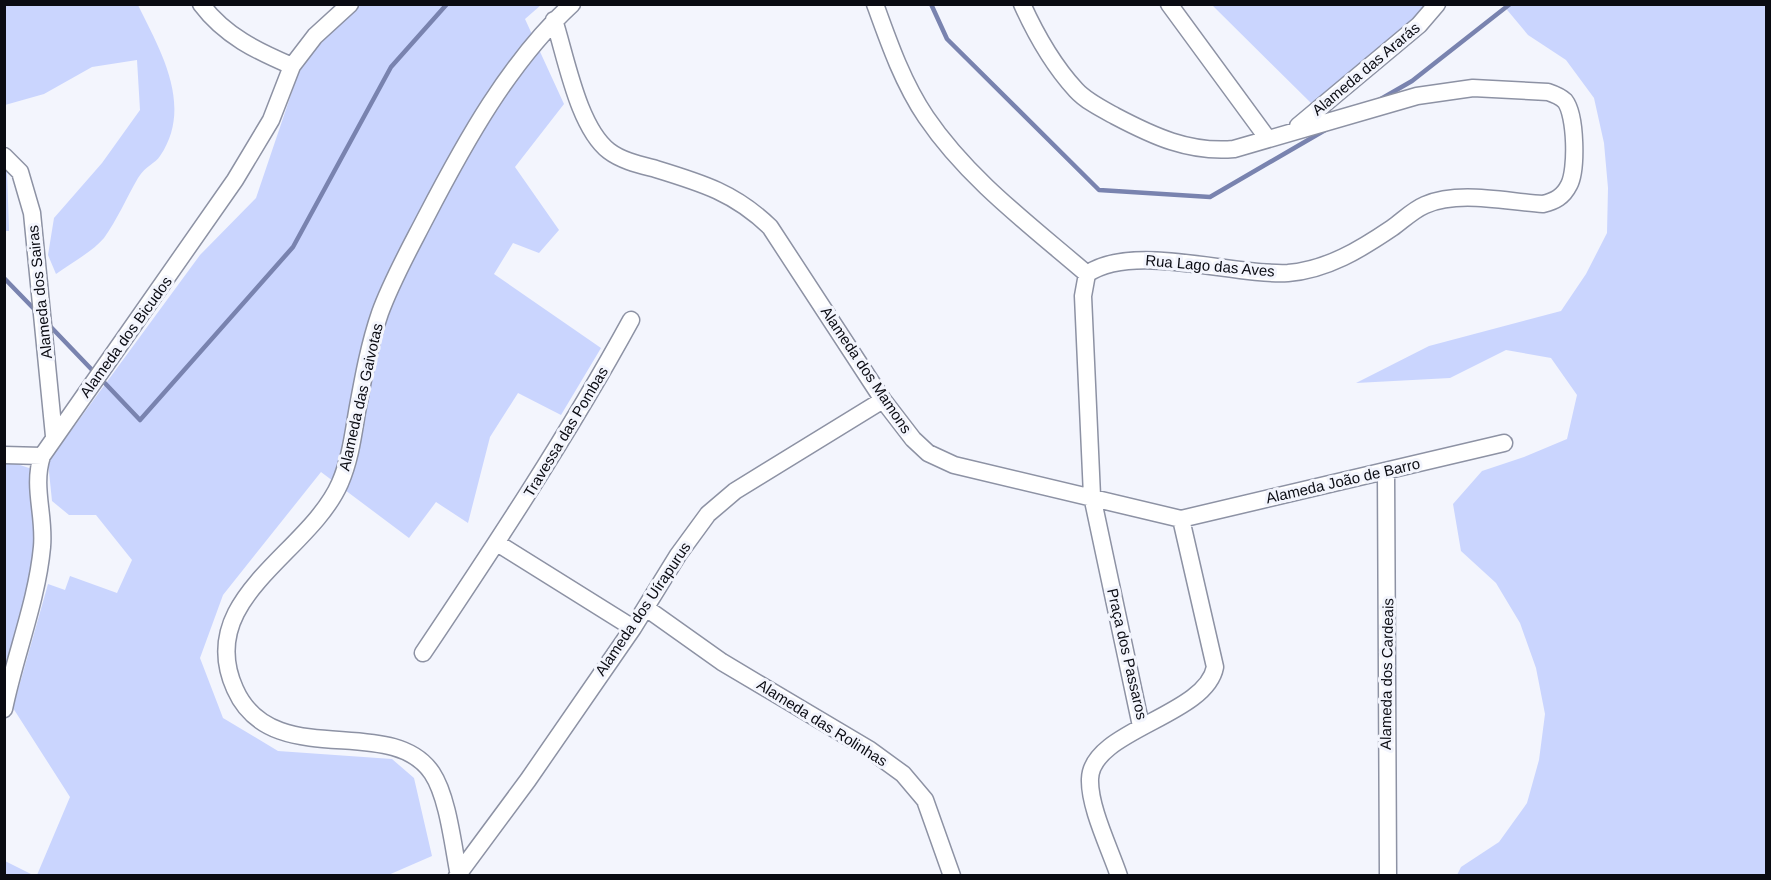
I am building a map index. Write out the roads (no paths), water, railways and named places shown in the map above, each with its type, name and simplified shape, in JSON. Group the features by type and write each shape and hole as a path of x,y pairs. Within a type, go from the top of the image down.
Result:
{"street":[{"path":"201,4 212,18 236,39 292,66"},
{"name":"Alameda dos Bicudos","path":"4,708 42,546 41,513 36,487 37,472 42,456 54,436 116,354 236,180 271,120 292,66 315,36 350,4"},
{"name":"Alameda das Gaivotas","path":"458,875 442,797 433,775 423,761 407,752 377,744 298,737 266,724 249,710 236,692 225,663 227,637 236,612 251,588 318,518 339,485 347,464 381,312 405,257 446,178 521,60 554,20 572,4"},
{"path":"874,4 901,73 925,116 949,148 978,179 1087,274 1083,296 1092,496 1181,519"},
{"name":"Rua Lago das Aves","path":"1022,4 1058,69 1078,93 1104,110 1155,137 1193,148 1214,150 1234,148 1418,96 1473,88 1548,92 1558,95 1568,108 1573,133 1574,163 1570,183 1556,200 1543,204 1442,200 1424,206 1350,256 1292,273 1254,273 1145,259 1115,262 1087,274"},
{"path":"1169,4 1268,139"},
{"name":"Alameda das Ararás","path":"1292,131 1419,25 1437,4"},
{"name":"Alameda dos Mamons","path":"554,20 579,100 595,135 609,151 626,160 724,191 751,209 770,227 883,400 913,439 928,453 954,465 1092,496"},
{"name":"Alameda dos Sairas","path":"4,156 20,172 32,213 54,436"},
{"name":"Travessa das Pombas","path":"423,652 497,543 589,397 631,321"},
{"name":"Alameda dos Uírapurus","path":"458,875 528,780 633,628 678,555 708,514 735,491 883,400"},
{"name":"Alameda João de Barro","path":"1181,519 1504,443"},
{"path":"4,455 42,456"},
{"name":"Alameda dos Cardeais","path":"1386,472 1388,876"},
{"name":"Praça dos Passaros","path":"1092,496 1142,726 1194,697 1214,675 1215,667 1181,519"},
{"path":"497,543 633,628"},
{"name":"Alameda das Rolinhas","path":"646,608 722,662 870,750 903,774 925,800 952,876"},
{"path":"1119,876 1093,798 1091,770 1099,756 1142,726"}],"waterway":[{"path":"101,379 140,420 293,247 391,67 447,4"},
{"path":"931,4 947,39 1099,190 1210,197 1327,129"},
{"path":"1379,100 1412,81 1510,4"},
{"path":"4,278 37,312"},
{"path":"49,325 95,373"}]}
